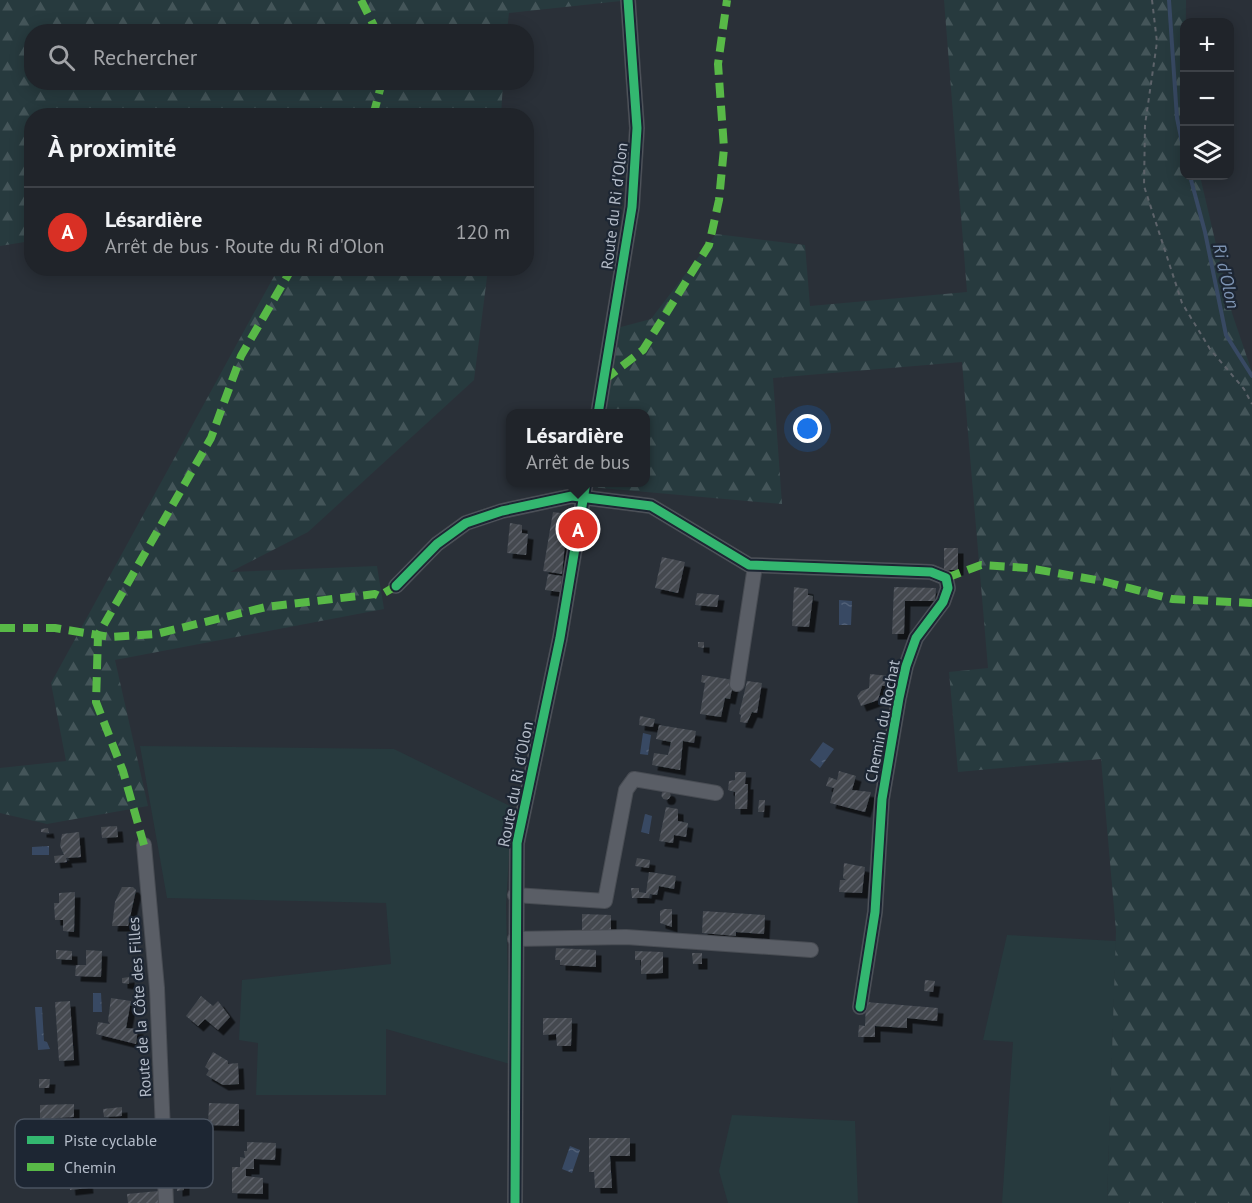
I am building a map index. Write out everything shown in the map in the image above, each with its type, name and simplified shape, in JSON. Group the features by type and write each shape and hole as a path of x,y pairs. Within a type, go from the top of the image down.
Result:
{"street":[{"name":"Route du Ri d'Olon","path":"599,409 632,207 637,128 628,0"},
{"name":"Route du Ri d'Olon","path":"515,1203 517,843 560,638 585,487"},
{"name":"Chemin du Rochat","path":"396,586 437,543 466,523 501,511 572,496 651,506 736,559 755,566 931,572 946,578 948,588 943,602 916,638 906,666 882,799 875,912 860,1007"},
{"path":"738,684 755,566"},
{"path":"515,895 604,902 626,790 634,779 716,793"},
{"name":"Route de la Côte des Filles","path":"144,845 157,988 162,1119"},
{"path":"515,939 626,937 811,950"},
{"name":"Route de la Côte des Filles","path":"165,1188 166,1203"}],"path":[{"path":"1152,0 1157,42 1145,124 1144,186 1182,303 1210,349 1244,389 1252,404"}],"green space":[{"path":"0,0 621,0 509,13 508,24 24,24 24,90 503,90 501,108 24,108 24,242 0,246"},
{"path":"944,0 1186,0 1186,18 1180,18 1180,180 1201,180 1232,313 1252,372 1252,1203 1107,1203 1116,931 1101,759 958,772 949,672 988,668 962,362 773,378 782,504 590,487 650,487 650,409 603,409 617,328 651,319 716,234 805,245 810,306 967,292"},
{"path":"274,276 487,276 474,380 308,532 230,572 377,566 384,609 115,660 148,806 47,824 0,813 0,768 66,761 51,683"},
{"path":"140,746 394,749 512,807 506,905 510,1064 386,1029 386,1095 256,1095 258,1043 239,1040 242,980 391,964 386,903 167,898"},
{"path":"1007,935 1116,941 1107,1203 1002,1203 1013,1042 983,1040"},
{"path":"732,1115 855,1121 858,1203 728,1203 719,1171"}],"water":[{"path":"839,600 852,601 851,625 839,625"},
{"path":"643,733 651,735 648,755 640,754"},
{"path":"823,742 834,749 820,768 810,760"},
{"path":"645,814 652,816 649,834 641,832"},
{"path":"49,846 49,855 32,855 32,847"},
{"path":"93,993 101,993 102,1012 93,1012"},
{"path":"35,1007 42,1007 44,1041 50,1049 38,1050"},
{"path":"570,1146 580,1150 572,1173 562,1169"}],"building":[{"path":"553,512 568,514 562,574 543,571"},
{"path":"510,523 522,525 522,533 528,534 526,555 507,553"},
{"path":"944,548 958,548 958,570 944,570"},
{"path":"662,557 685,562 678,593 655,588"},
{"path":"548,574 562,576 560,592 545,590"},
{"path":"794,587 808,589 808,595 813,596 809,627 792,626"},
{"path":"894,587 936,588 935,601 905,601 904,634 892,634"},
{"path":"697,593 719,595 717,607 695,605"},
{"path":"698,642 704,642 704,648 698,647"},
{"path":"870,674 889,676 888,686 882,686 878,700 861,706 857,696 861,691 869,688"},
{"path":"702,675 734,680 730,699 725,698 721,717 700,714 705,683 701,682"},
{"path":"747,681 762,683 757,713 752,712 747,723 740,722 741,715 739,714"},
{"path":"640,716 655,719 653,727 639,725"},
{"path":"659,725 696,731 694,743 683,741 680,770 652,765 654,753 668,755 671,742 656,739"},
{"path":"839,771 856,776 852,790 871,792 865,812 830,803 834,788 826,786 829,777 837,780"},
{"path":"735,772 746,772 747,809 735,809 735,792 728,790 729,781 735,780"},
{"path":"666,791 670,795 666,799 662,795"},
{"path":"759,800 765,800 764,812 758,812"},
{"path":"666,807 678,809 678,821 688,823 686,837 674,835 673,843 659,841"},
{"path":"117,826 118,837 102,838 101,827"},
{"path":"48,828 49,833 41,832 41,829"},
{"path":"79,832 81,857 66,858 67,862 55,863 54,856 64,855 60,846 62,834"},
{"path":"637,858 650,860 649,868 635,866"},
{"path":"844,863 865,867 862,893 839,892 840,880 846,880 843,878"},
{"path":"649,872 676,876 674,889 659,886 657,895 650,894 649,898 632,898 631,888 639,888 639,892 646,893"},
{"path":"122,887 133,887 136,890 128,926 112,926 115,902"},
{"path":"75,892 74,932 63,931 63,920 55,920 54,903 59,903 59,893"},
{"path":"672,909 672,927 660,923 660,911"},
{"path":"703,911 765,915 764,934 736,932 736,936 702,933"},
{"path":"582,914 611,915 611,934 582,933"},
{"path":"556,948 596,950 596,967 560,965 560,960 555,960"},
{"path":"56,950 72,951 72,960 56,959"},
{"path":"86,950 102,951 101,977 75,976 76,965 86,965"},
{"path":"635,951 663,952 663,973 641,974 641,960 635,960"},
{"path":"692,953 702,953 702,964 693,964"},
{"path":"129,977 129,984 122,983 122,978"},
{"path":"925,980 935,981 933,992 924,991"},
{"path":"201,996 213,1006 218,1001 230,1017 218,1030 205,1019 198,1026 186,1016"},
{"path":"111,998 131,1001 126,1028 138,1029 136,1044 96,1034 98,1022 110,1024 108,1021"},
{"path":"70,1001 74,1060 59,1061 55,1002"},
{"path":"866,1002 938,1008 937,1021 907,1018 907,1028 875,1026 875,1037 858,1037 859,1025 865,1026"},
{"path":"543,1018 572,1018 571,1046 557,1046 556,1034 543,1035"},
{"path":"213,1052 228,1061 228,1064 238,1063 239,1084 223,1085 206,1075 209,1070 205,1067"},
{"path":"39,1079 50,1079 49,1088 39,1088"},
{"path":"209,1103 239,1104 239,1126 213,1125 213,1119 208,1119"},
{"path":"74,1104 74,1117 40,1119 40,1105"},
{"path":"122,1107 122,1116 104,1117 103,1109"},
{"path":"589,1138 630,1138 630,1156 610,1156 612,1188 595,1188 594,1172 589,1172"},
{"path":"247,1142 276,1143 275,1160 254,1159 254,1169 246,1169 246,1176 263,1178 263,1194 232,1193 232,1167 240,1167 240,1157 245,1158 244,1151 247,1151"},
{"path":"158,1191 158,1203 128,1203 127,1194"}],"waterway":[{"name":"Ri d'Olon","path":"1169,0 1180,133"},
{"name":"Ri d'Olon","path":"1191,180 1205,232 1226,335 1252,376"}],"marked path":[{"path":"361,0 373,24"},
{"path":"604,380 643,350 709,245 719,200 724,148 718,64 727,0"},
{"path":"375,108 380,90"},
{"path":"144,845 123,771 96,702 98,635 211,438 241,356 287,276"},
{"path":"946,578 981,565 1028,568 1102,581 1172,599 1252,603"},
{"path":"0,628 55,628 110,637 156,634 266,607 375,594 379,596 396,586"}],"cycle path":[{"path":"599,409 632,207 637,128 628,0"},
{"path":"515,1203 517,843 560,638 585,487"},
{"path":"396,586 437,544 466,523 502,511 572,496 651,506 749,565 931,572 946,578 948,588 943,602 916,638 906,666 899,698 882,799 875,912 860,1007"}],"place":[{"name":"Lésardière","path":"578,529"}]}
